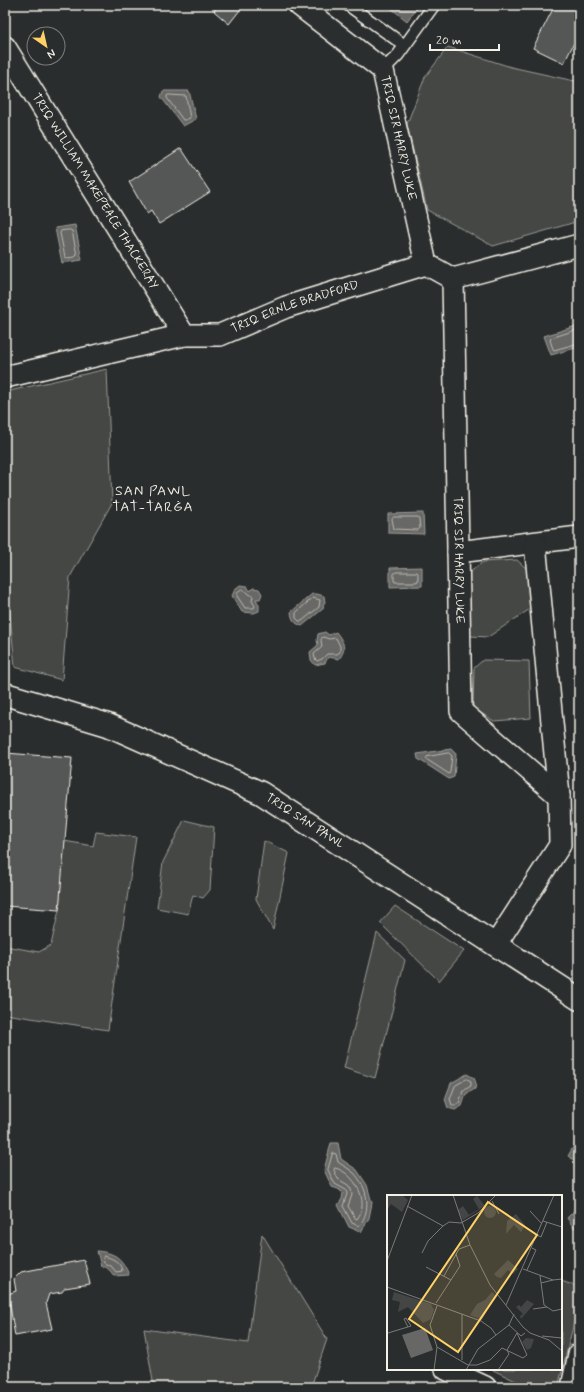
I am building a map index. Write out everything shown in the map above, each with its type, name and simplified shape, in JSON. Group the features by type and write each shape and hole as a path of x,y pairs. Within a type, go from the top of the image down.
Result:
{"main road":[{"name":"TRIQ SAN PAWL","path":"5,694 108,725 261,793 579,999"}],"street":[{"name":"TRIQ SIR HARRY LUKE","path":"299,5 383,70 426,264"},
{"name":"TRIQ WILLIAM MAKEPEACE THACKERAY","path":"5,47 184,335"},
{"path":"426,264 453,280 579,246"},
{"name":"TRIQ ERNLE BRADFORD","path":"5,377 184,335 220,336 286,307 426,264"},
{"name":"TRIQ SIR HARRY LUKE","path":"453,280 461,711 559,796"},
{"path":"458,552 579,537"},
{"path":"496,944 560,845 559,796 535,543"},
{"path":"572,1387 579,1354"},
{"path":"448,1370 485,1387"}],"lane":[{"path":"348,5 404,45"},
{"path":"383,70 398,55 434,5"}],"shaded area":[{"path":"448,47 511,67 579,82 579,221 493,246 427,210 407,124 425,77"},
{"path":"107,369 112,503 70,577 62,680 15,667 5,560 5,392"},
{"path":"517,560 527,569 530,609 488,637 470,636 469,573 483,562"},
{"path":"483,660 529,661 531,718 494,721 473,708 474,668"},
{"path":"184,820 214,827 210,890 203,898 193,895 188,914 157,908 163,862"},
{"path":"96,832 136,837 108,1030 5,1014 5,946 39,952 51,945 59,910 64,841 93,846"},
{"path":"264,841 289,853 273,930 256,899"},
{"path":"395,906 464,951 439,981 380,923"},
{"path":"377,933 405,960 375,1078 344,1068"},
{"path":"262,1234 327,1339 311,1387 154,1387 144,1329 248,1343"},
{"path":"562,1281 579,1287 579,1302 558,1387 528,1387 493,1370 562,1370"}],"water":[{"path":"387,5 419,5 407,21"},
{"path":"163,91 189,91 196,119 183,126 161,97"},
{"path":"75,225 82,260 62,263 55,228"},
{"path":"579,325 579,347 551,355 544,336"},
{"path":"423,513 424,534 388,533 388,514"},
{"path":"422,567 422,586 390,587 390,568"},
{"path":"240,585 247,586 250,591 253,588 259,589 262,594 260,599 256,599 259,605 259,611 254,613 242,612 232,596 235,589"},
{"path":"312,594 324,596 324,608 302,626 297,624 292,617 291,612"},
{"path":"325,632 329,635 336,632 343,642 344,649 339,659 328,657 325,663 315,665 311,660 310,652 318,645 318,634"},
{"path":"451,749 456,754 454,777 449,779 418,759 417,754"},
{"path":"467,1074 474,1078 476,1083 475,1089 466,1094 462,1106 455,1110 448,1108 445,1099 451,1083"},
{"path":"576,1142 579,1144 579,1163 568,1156"},
{"path":"331,1143 338,1143 341,1159 357,1170 367,1185 372,1203 369,1218 361,1232 349,1227 338,1205 342,1199 343,1193 332,1187 324,1170"},
{"path":"579,1196 579,1227 574,1228 567,1218 573,1212"},
{"path":"97,1251 109,1253 118,1257 124,1264 129,1275 114,1276 109,1270 101,1266"}],"building":[{"path":"219,5 244,5 229,24 214,11"},
{"path":"555,5 575,5 579,7 579,33 564,63 533,48"},
{"path":"181,148 210,192 159,224 151,211 147,214 129,182"},
{"path":"5,753 72,758 59,910 5,906"},
{"path":"84,1260 90,1284 65,1288 62,1292 49,1294 46,1303 52,1329 15,1336 8,1294 16,1291 14,1279 21,1272"},
{"path":"343,1380 357,1387 339,1387"}],"district":[{"name":"SAN PAWL TAT-TARĠA","path":"153,500"}]}
